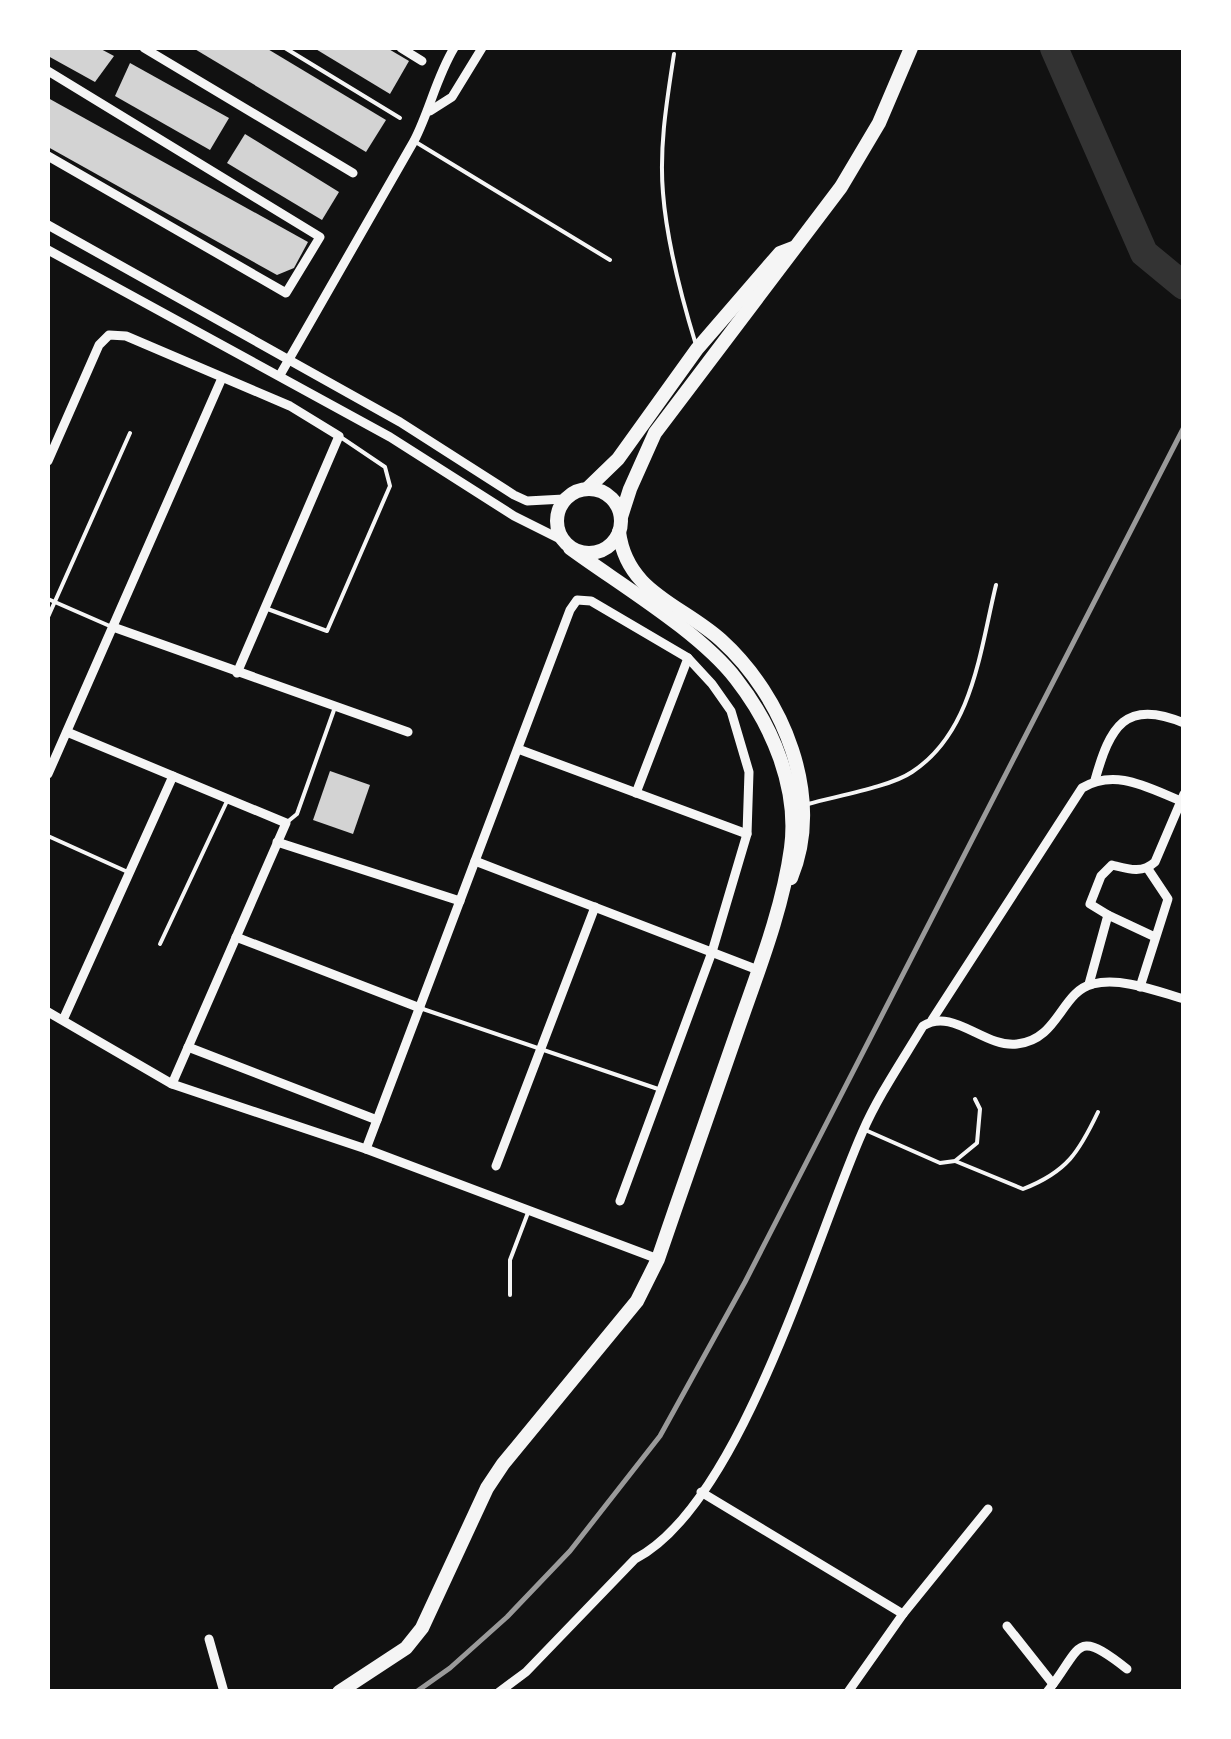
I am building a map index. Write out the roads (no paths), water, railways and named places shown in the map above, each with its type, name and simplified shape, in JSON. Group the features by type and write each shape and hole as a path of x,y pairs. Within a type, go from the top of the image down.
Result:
{"main road":[{"path":"566,544 584,554 611,545 655,433 841,187 879,123 911,48"},
{"path":"776,915 792,845 789,794 776,744 757,708 708,649 566,544 556,518 564,498 588,488 618,458 697,348 780,253 792,248"},
{"path":"339,1692 406,1648 422,1628 487,1488 637,1301 658,1259 776,915 800,856 803,805 792,746 770,699 746,664 718,638 637,577 626,563 610,496 588,488"}],"street":[{"path":"144,48 157,51 353,173"},
{"path":"401,48 422,60"},
{"path":"280,375 430,111 434,84 454,48"},
{"path":"430,111 452,97 482,48"},
{"path":"48,70 320,237 286,293 48,156"},
{"path":"48,225 400,422 514,495 527,501 564,498"},
{"path":"48,250 390,437 514,516 566,544"},
{"path":"48,461 98,345 110,335 126,336 290,406 339,436 236,672"},
{"path":"48,774 222,378"},
{"path":"366,1149 570,610 577,600 591,600 688,658 732,711 749,772 747,834 712,952 620,1202"},
{"path":"113,627 408,732"},
{"path":"636,793 688,658"},
{"path":"499,1692 526,1672 635,1559 658,1548 701,1492 748,1417 863,1129 922,1026 932,1020 1074,797 1095,780 1106,745 1130,716 1151,711 1184,723"},
{"path":"67,732 286,823 172,1084"},
{"path":"518,749 747,834"},
{"path":"64,1020 173,776"},
{"path":"1095,780 1126,780 1182,798 1155,862 1136,870 1112,865 1101,876 1090,904 1155,937"},
{"path":"277,842 460,901"},
{"path":"476,861 758,970"},
{"path":"1140,987 1168,899 1148,868"},
{"path":"496,1166 595,907"},
{"path":"932,1020 946,1020 1000,1043 1037,1039 1052,1028 1074,997 1089,984 1108,915"},
{"path":"236,936 420,1008"},
{"path":"1089,984 1110,982 1184,999"},
{"path":"48,1012 172,1084 366,1149 658,1259"},
{"path":"188,1046 377,1120"},
{"path":"701,1492 904,1614"},
{"path":"848,1692 988,1509"},
{"path":"1007,1626 1050,1688 1074,1652 1084,1646 1101,1649 1127,1669"},
{"path":"210,1639 224,1692"}],"lane":[{"path":"285,48 400,118"},
{"path":"674,54 663,122 663,193 681,294 697,348"},
{"path":"414,140 610,260"},
{"path":"48,617 130,432"},
{"path":"265,608 327,631 390,486 384,467 339,436"},
{"path":"803,805 912,773 948,737 968,696 996,585"},
{"path":"48,599 113,627"},
{"path":"286,823 297,814 335,707"},
{"path":"160,944 228,798"},
{"path":"48,836 130,873"},
{"path":"420,1008 661,1090"},
{"path":"956,1161 977,1143 980,1109 974,1099"},
{"path":"863,1129 940,1163 956,1161 1023,1189 1040,1182 1078,1154 1098,1112"},
{"path":"510,1295 510,1260 529,1210"}],"waterway":[{"path":"1054,48 1144,253 1184,286"}],"railway":[{"path":"416,1692 450,1668 507,1617 570,1551 660,1436 745,1282 1184,427"}]}
